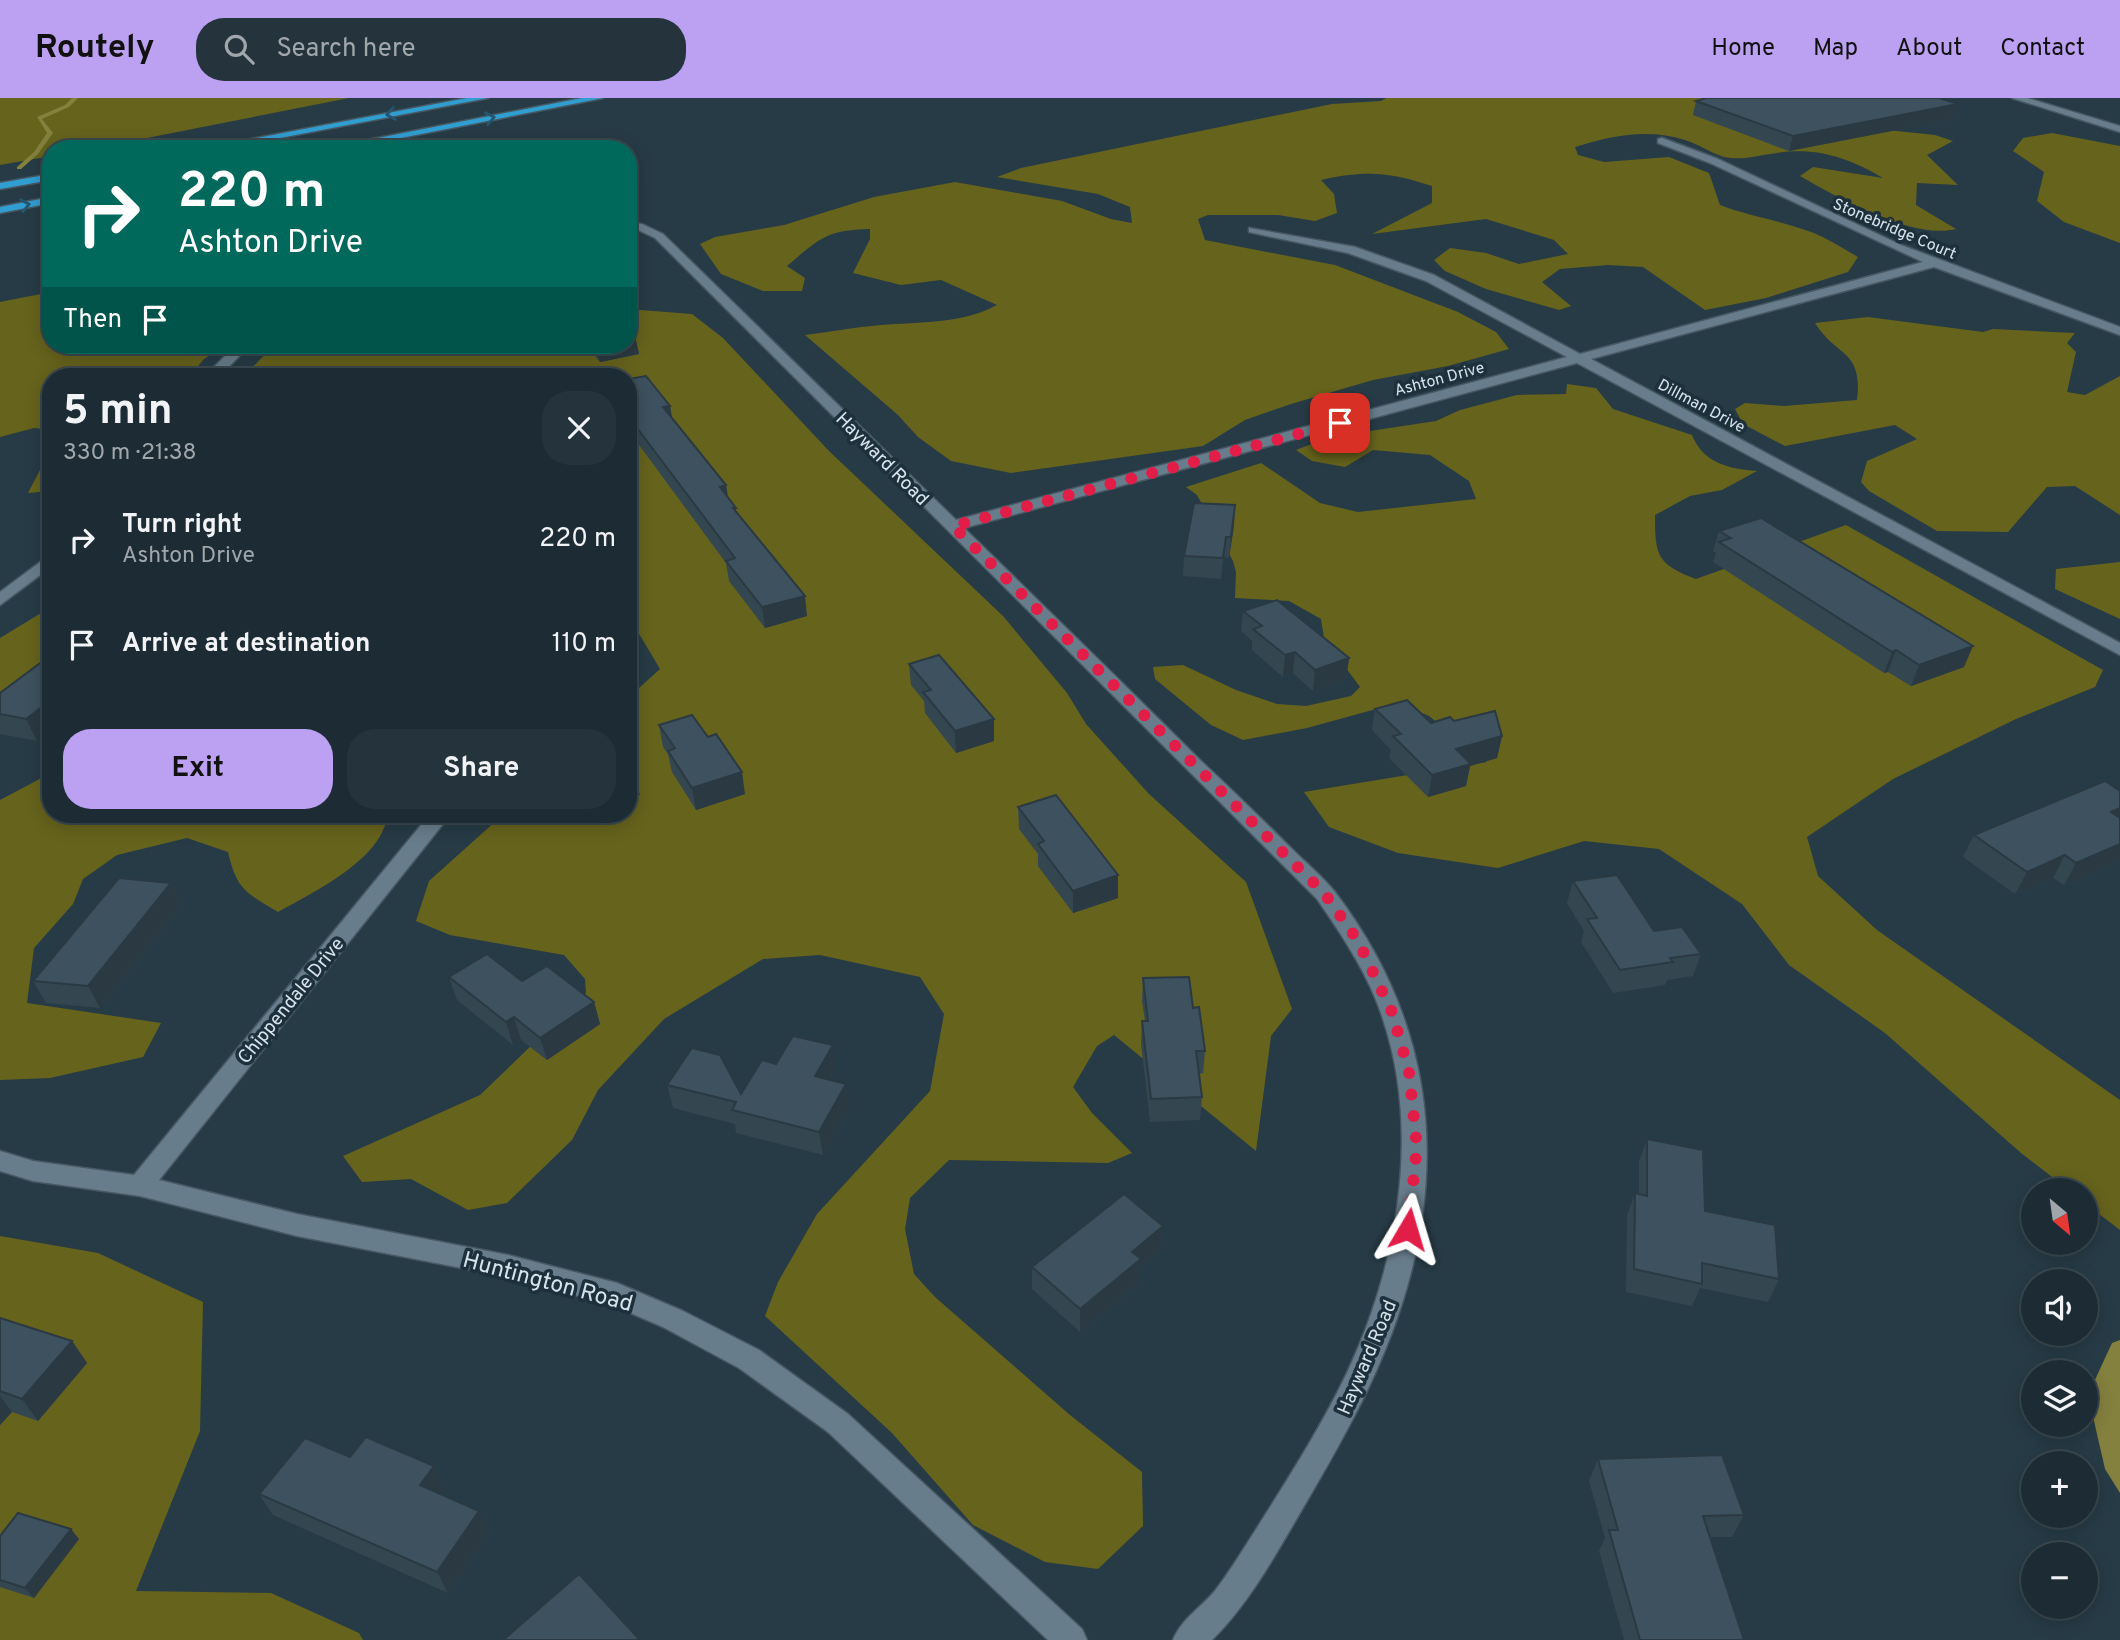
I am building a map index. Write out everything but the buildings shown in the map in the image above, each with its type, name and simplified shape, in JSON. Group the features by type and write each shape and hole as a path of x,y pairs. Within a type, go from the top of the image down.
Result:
{"highway":[{"path":"253,140 483,98"},
{"path":"375,140 598,98"},
{"path":"0,186 42,179"},
{"path":"0,210 42,202"}],"street":[{"path":"2017,98 2120,129"},
{"name":"Stonebridge Court","path":"1662,141 1708,158 1807,207 1934,263 2120,331"},
{"name":"Hayward Road","path":"637,228 659,236 1325,894 1358,941 1386,1000 1409,1072 1417,1147 1404,1256 1381,1330 1334,1432 1228,1599 1189,1640"},
{"name":"Dillman Drive","path":"1252,230 1351,250 1402,266 2120,650"},
{"name":"Ashton Drive","path":"953,526 1934,263"},
{"path":"220,368 234,354"},
{"path":"0,600 42,566"},
{"name":"Chippendale Drive","path":"139,1186 434,823"},
{"name":"Huntington Road","path":"0,1161 33,1171 139,1186 297,1225 508,1266 617,1295 673,1320 749,1359 838,1423 1071,1640"}],"shaded area":[{"path":"0,98 349,98 137,140 42,140 42,158 0,165"},
{"path":"1386,98 1807,98 1887,130 1935,135 1953,141 1927,155 1958,185 1917,183 1916,205 1956,229 1939,231 1898,223 1834,195 1800,176 1813,167 1883,178 1832,156 1792,152 1731,158 1690,142 1657,134 1602,140 1575,147 1578,155 1604,162 1669,157 1709,173 1720,205 1807,231 1858,257 1848,272 1766,298 1705,310 1643,267 1608,265 1560,269 1542,282 1571,306 1559,310 1486,289 1445,271 1434,260 1450,248 1486,253 1519,264 1568,254 1554,240 1486,219 1372,234 1432,203 1432,186 1377,174 1321,180 1334,194 1337,213 1315,221 1278,215 1208,215 1198,219 1205,240 1335,265 1458,312 1496,332 1509,349 1448,366 1373,380 1291,404 1245,420 1203,446 1011,473 951,461 918,437 898,415 805,335 955,319 997,305 941,280 901,285 853,273 870,239 870,229 843,231 824,238 787,266 805,278 802,291 763,291 721,274 700,244 715,237 784,225 874,197 955,182 1062,201 1111,219 1132,223 1130,207 1098,194 997,177 1021,168 1332,104 1381,101"},
{"path":"2052,133 2120,146 2120,243 2064,222 2037,201 2044,172 2013,151 2023,138"},
{"path":"42,294 42,354 212,354 197,368 42,368 42,429 34,428 0,437 0,302"},
{"path":"637,310 692,314 723,338 829,451 1003,616 1067,693 1086,724 1149,794 1246,882 1292,1009 1271,1036 1256,1151 1114,1035 1097,1046 1073,1087 1092,1113 1132,1153 1108,1163 949,1160 910,1198 905,1229 914,1274 935,1297 1070,1415 1142,1472 1143,1526 1098,1569 1045,1562 973,1525 892,1433 765,1316 778,1282 817,1214 930,1091 944,1014 920,977 820,955 763,959 664,1019 598,1090 572,1140 507,1203 468,1210 411,1179 362,1182 343,1156 480,1095 586,993 585,979 564,955 450,935 416,921 429,881 494,823 637,823 637,798 640,794 637,790 637,690 660,669 637,630 637,368 252,368 265,354 637,354"},
{"path":"1868,317 1983,332 1993,329 2075,333 2067,343 2076,352 2067,392 2085,395 2120,376 2120,515 2075,486 2047,487 2008,532 1937,531 1869,491 1861,482 1867,461 1917,439 1895,425 1785,446 1743,424 1735,409 1745,403 1784,406 1857,400 1858,383 1852,362 1815,323"},
{"path":"1567,384 1596,388 1613,409 1692,435 1703,452 1718,463 1757,471 1722,490 1690,496 1655,515 1656,540 1661,557 1683,574 1696,579 1846,525 2103,670 2095,687 2016,719 1893,779 1807,837 1818,876 1877,930 2120,1100 2120,1230 2098,1213 2098,1178 2053,1178 2021,1153 1885,1033 1789,965 1742,904 1659,849 1584,841 1498,868 1398,853 1329,827 1304,792 1487,762 1429,716 1398,703 1307,728 1243,740 1211,725 1155,679 1153,667 1183,665 1236,690 1277,704 1306,706 1351,696 1360,687 1324,638 1321,619 1289,601 1235,598 1236,572 1233,561 1197,495 1186,487 1261,463 1320,503 1358,512 1476,499 1469,481 1430,455 1373,450 1345,467 1312,461 1296,450 1330,437 1436,421 1460,410 1517,395 1566,394"},
{"path":"42,466 42,492 28,493"},
{"path":"2120,562 2120,619 2055,589 2056,569"},
{"path":"42,612 42,708 0,697 0,638"},
{"path":"42,778 42,823 385,823 374,845 361,859 327,884 278,912 244,889 235,875 228,852 187,838 117,855 83,879 73,904 34,948 27,1003 161,1023 143,1057 50,1078 0,1080 0,800"},
{"path":"0,1236 98,1253 203,1302 200,1431 136,1591 271,1593 359,1633 363,1640 0,1640"},
{"path":"2120,1340 2120,1493 2105,1469 2098,1437 2098,1373 2112,1343"}],"waterway":[{"path":"45,140 50,133 39,118 67,106 75,98"},
{"path":"19,168 42,144"}],"route":[{"path":"1340,423 953,526 1325,894 1358,941 1392,1012 1409,1072 1417,1147 1408,1229"}]}
